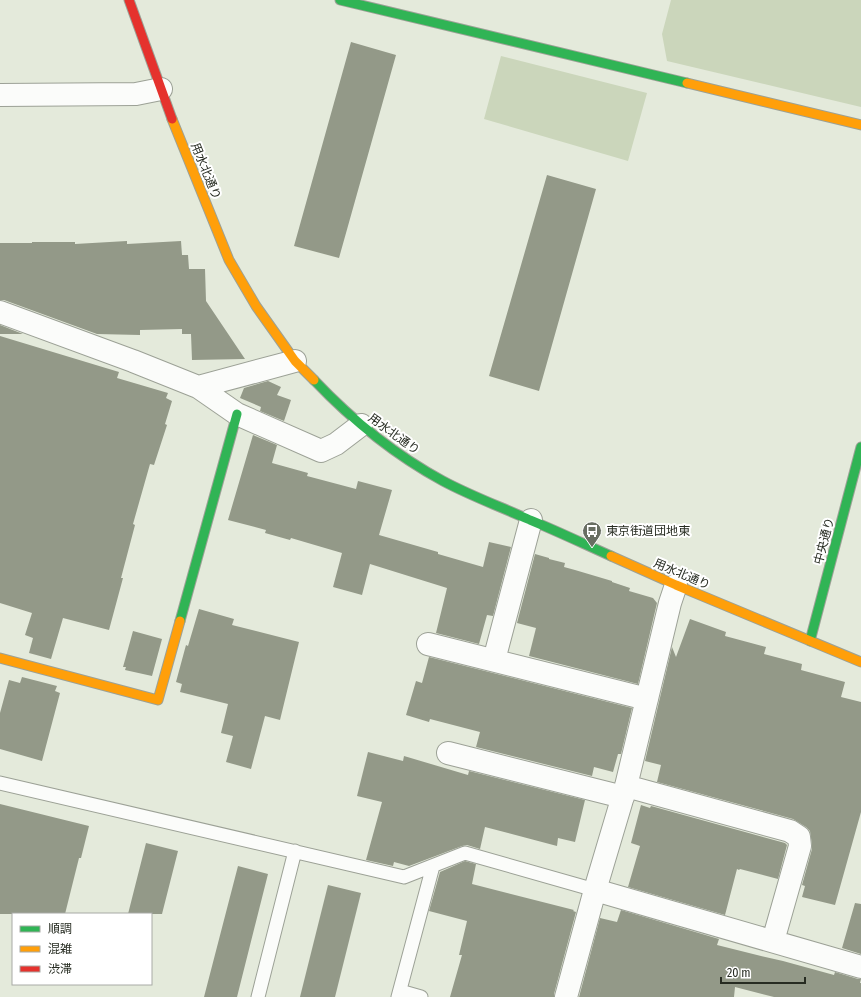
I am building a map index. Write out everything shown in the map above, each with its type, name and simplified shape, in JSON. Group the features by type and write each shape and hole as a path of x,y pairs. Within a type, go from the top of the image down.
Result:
{"street":[{"name":"用水北通り","path":"129,0 173,122 229,260 256,306 295,361 336,403 361,425 401,455 443,481 486,502 532,520 676,585 861,662"},
{"path":"340,0 861,125"},
{"path":"0,95 136,94 161,89"},
{"path":"0,312 133,361 198,387 237,414 321,452 336,444 361,425"},
{"path":"198,387 295,361"},
{"path":"0,658 158,700 237,414"},
{"name":"中央通り","path":"810,641 861,447"},
{"path":"494,660 532,520"},
{"path":"566,997 595,890 625,792 646,699 670,603 676,585"},
{"path":"428,644 646,699"},
{"path":"448,753 625,792 790,831 799,837 800,846 772,941"},
{"path":"595,890 861,967"}],"lane":[{"path":"0,783 404,877 465,853 595,890"},
{"path":"258,997 295,852"},
{"path":"422,997 399,994 433,866"}],"green space":[{"path":"671,0 861,0 861,107 667,61 662,34"},
{"path":"501,56 647,93 628,161 484,119"}],"building":[{"path":"351,42 396,55 339,258 294,246"},
{"path":"547,175 596,189 539,391 489,376"},
{"path":"127,241 127,244 181,241 182,255 188,255 189,269 205,269 206,301 245,359 192,360 191,334 182,334 182,329 140,330 140,335 97,334 4,300 0,300 0,243 75,242 75,244"},
{"path":"0,325 23,334 0,334"},
{"path":"0,336 119,372 117,378 168,393 166,398 172,401 165,424 167,425 154,465 150,464 133,524 135,525 121,578 123,578 109,630 63,618 51,659 29,653 33,638 25,635 32,613 0,603"},
{"path":"268,381 281,387 277,395 291,400 284,421 260,411 261,407 240,398 244,388"},
{"path":"253,435 277,445 272,463 308,473 307,476 356,489 358,481 392,490 379,535 483,567 489,542 511,547 493,616 487,615 479,644 436,633 447,588 370,564 362,595 333,587 342,553 291,538 290,540 265,533 266,530 228,520"},
{"path":"535,554 565,563 564,567 612,581 630,588 629,591 653,598 657,603 638,684 529,656 536,628 517,623"},
{"path":"199,609 234,619 232,625 299,642 280,720 265,716 251,769 226,762 233,736 221,733 228,704 180,692 182,684 176,682 186,645 188,646"},
{"path":"690,619 726,632 725,636 766,647 764,654 802,664 801,670 845,682 841,697 861,702 861,812 835,905 802,897 805,886 802,885 812,849 810,831 806,827 793,819 657,782 661,765 645,761 672,647 676,657"},
{"path":"133,631 162,639 152,676 125,670 126,667 123,667"},
{"path":"429,657 632,708 621,754 618,754 613,772 594,767 592,776 476,747 480,732 430,719 429,722 406,715 416,681 422,683"},
{"path":"22,677 57,686 55,691 60,693 42,761 0,749 0,713 9,680 20,683"},
{"path":"368,752 403,761 404,756 468,775 469,771 585,800 575,842 558,838 557,846 485,827 480,849 467,845 462,846 409,866 394,862 393,866 366,860 382,802 357,796"},
{"path":"0,804 89,826 81,858 79,858 65,913 0,914"},
{"path":"641,805 650,808 651,806 785,843 787,845 778,879 737,869 725,915 628,887 640,846 631,843"},
{"path":"146,843 178,851 162,914 128,913"},
{"path":"465,861 476,864 472,884 574,910 573,911 576,912 554,997 450,997 462,955 459,955 467,921 429,911 440,872"},
{"path":"238,866 268,874 237,997 204,997"},
{"path":"328,885 361,893 335,997 300,997"},
{"path":"855,903 861,904 861,954 842,948"},
{"path":"621,910 719,939 717,945 834,975 835,972 861,979 861,997 774,997 735,987 734,997 579,997 600,918 617,922"}],"traffic: fast":[{"path":"340,0 687,83"},
{"path":"314,380 359,423 391,448 425,471 464,492 611,556"},
{"path":"180,621 237,414"},
{"path":"810,641 861,447"}],"traffic: slow":[{"path":"687,83 861,125"},
{"path":"172,119 229,260 256,306 295,361 314,380"},
{"path":"611,556 676,585 861,662"},
{"path":"0,658 158,700 180,621"}],"traffic: jam":[{"path":"129,0 172,119"}],"place":[{"name":"東京街道団地東","path":"592,548"}]}
